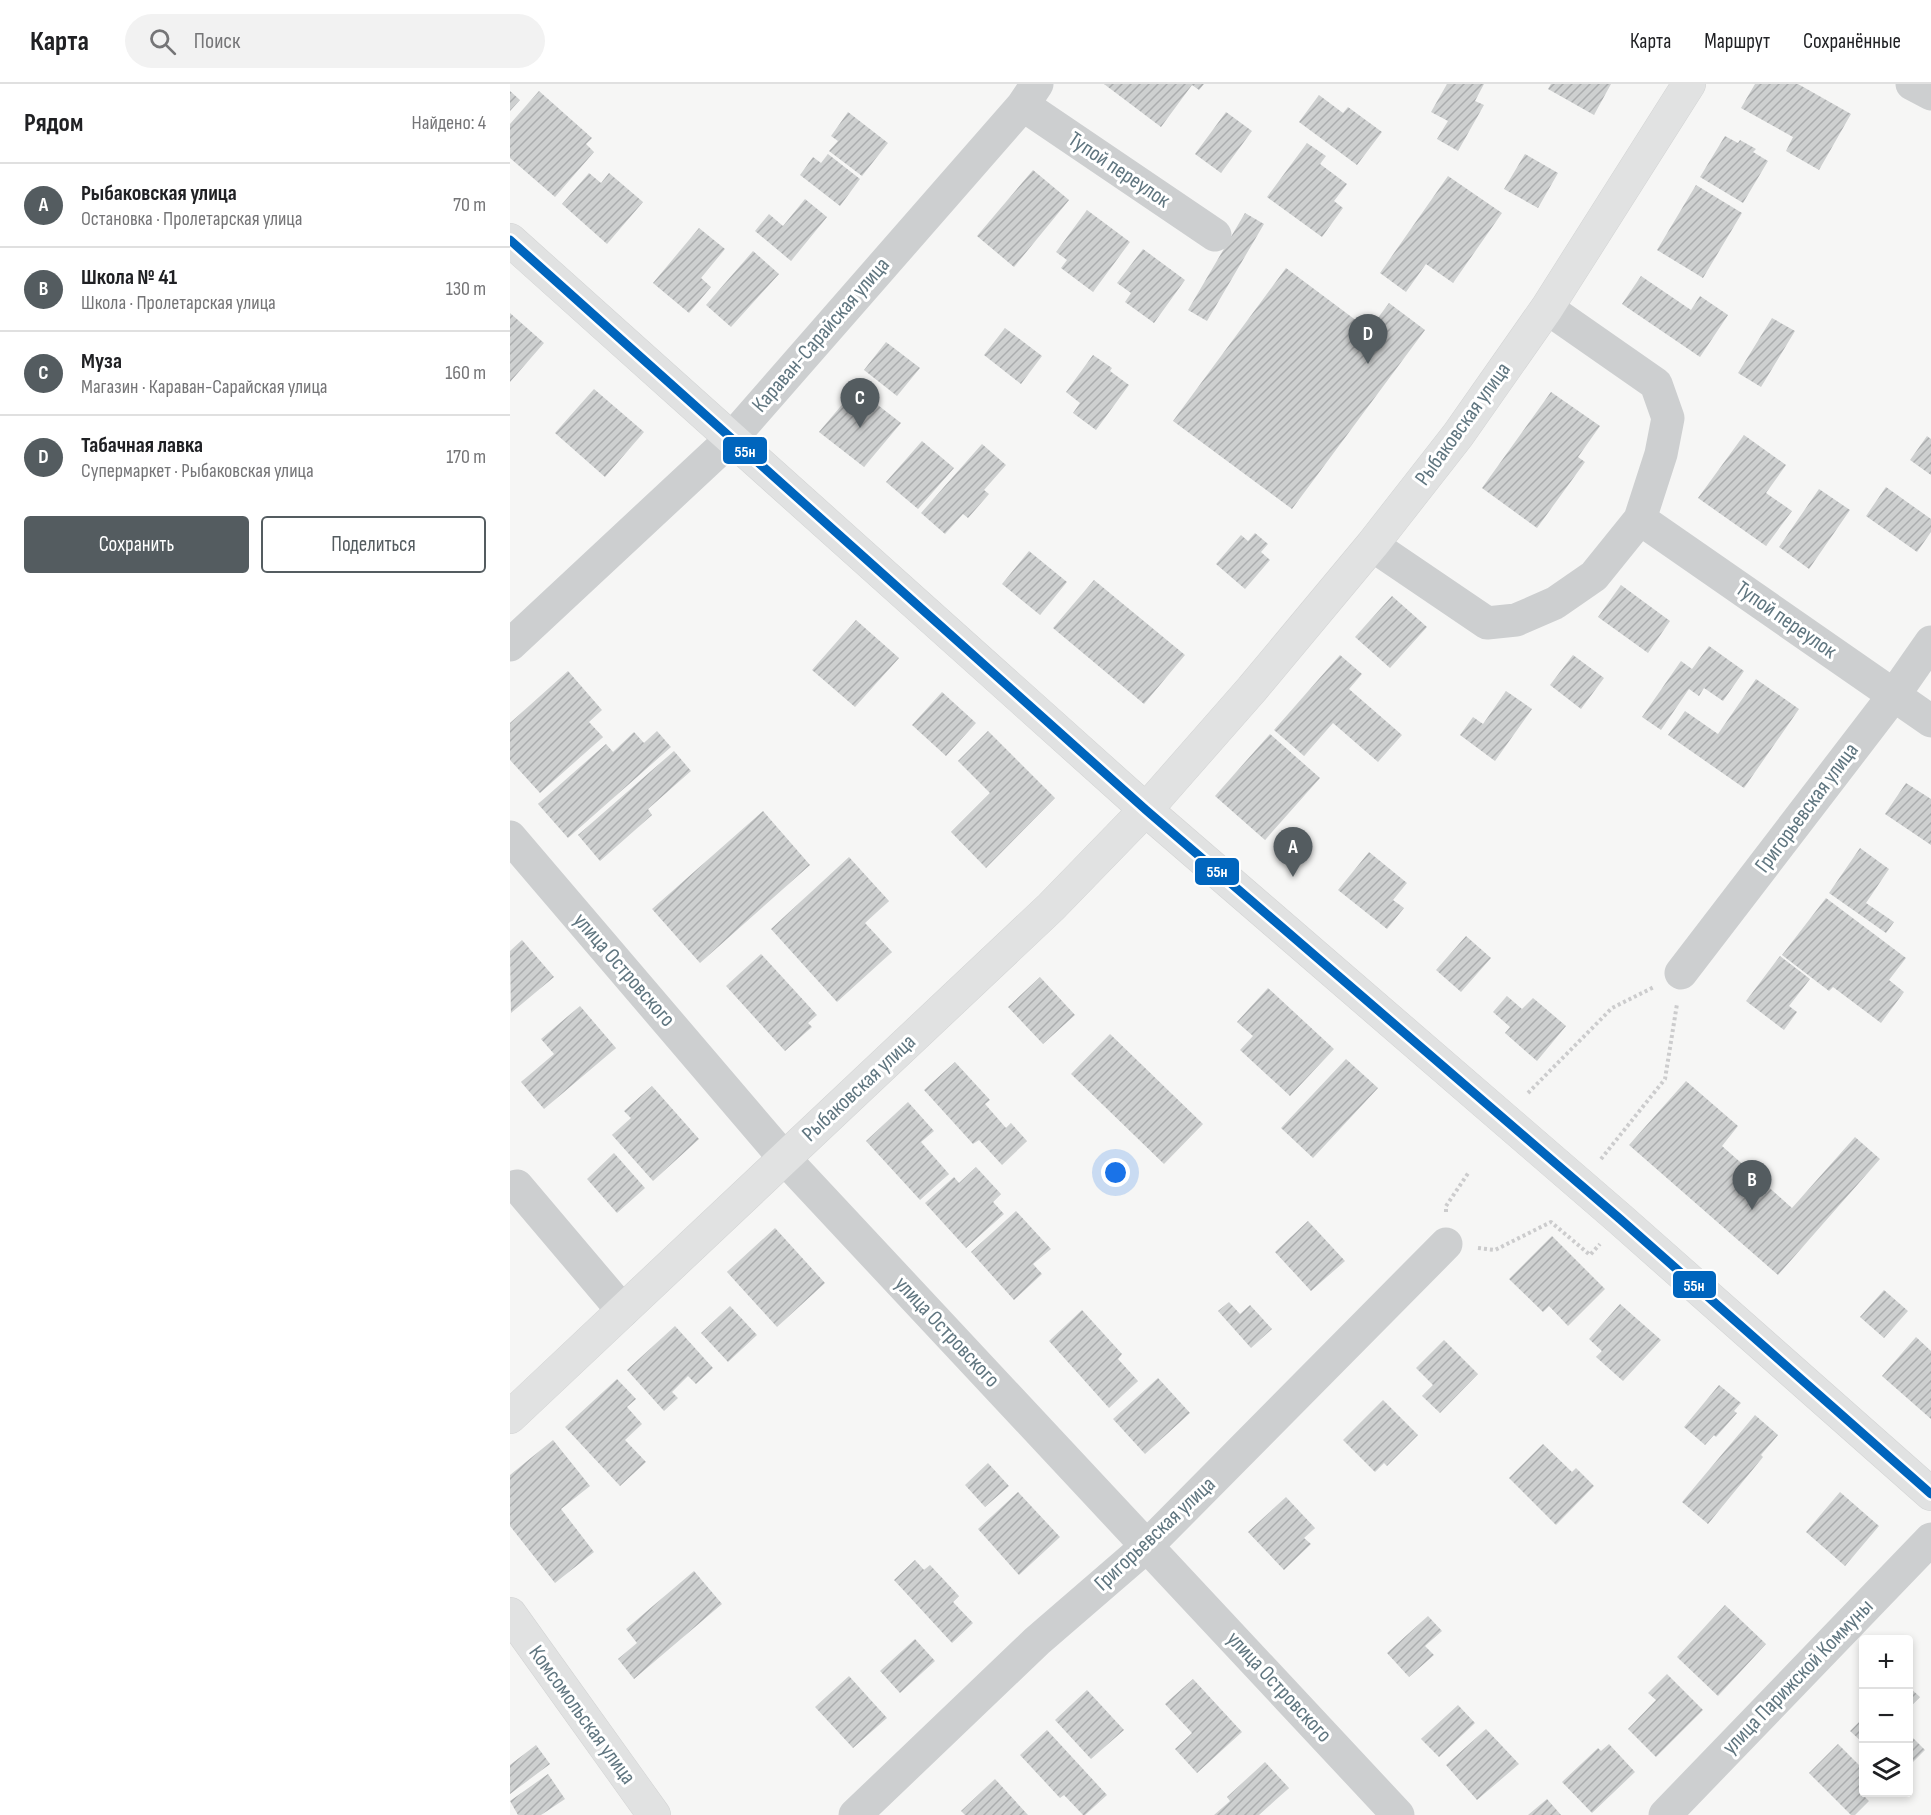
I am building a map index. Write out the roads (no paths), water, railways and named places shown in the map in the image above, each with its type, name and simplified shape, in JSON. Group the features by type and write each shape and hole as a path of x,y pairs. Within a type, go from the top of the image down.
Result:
{"main road":[{"name":"Рыбаковская улица","path":"510,1417 1050,907 1146,810 1252,689 1372,545 1458,435 1547,308 1689,84"},
{"path":"510,240 1146,810 1620,1219 1931,1494"},
{"name":"Комсомольская улица","path":"510,1614 654,1815"}],"street":[{"path":"1912,84 1931,94"},
{"name":"Тупой переулок","path":"1030,94 1215,234"},
{"name":"Караван-Сарайская улица","path":"510,645 731,439 1030,94"},
{"path":"1372,545 1487,622 1516,620 1555,603 1594,576 1640,519 1661,454 1668,418 1656,384 1547,308"},
{"name":"Тупой переулок","path":"1640,519 1931,721"},
{"name":"Григорьевская улица","path":"1681,973 1894,695 1931,642"},
{"name":"улица Островского","path":"510,837 785,1159 1398,1815"},
{"path":"517,1186 623,1311"},
{"name":"Григорьевская улица","path":"855,1815 1037,1641 1147,1546 1446,1244"},
{"name":"улица Парижской Коммуны","path":"1665,1815 1931,1539"}],"place":[{"name":"Табачная лавка","path":"1368,364"},
{"name":"Муза","path":"860,428"},
{"name":"Рыбаковская улица","path":"1293,877"},
{"name":"Школа № 41","path":"1752,1210"}]}
